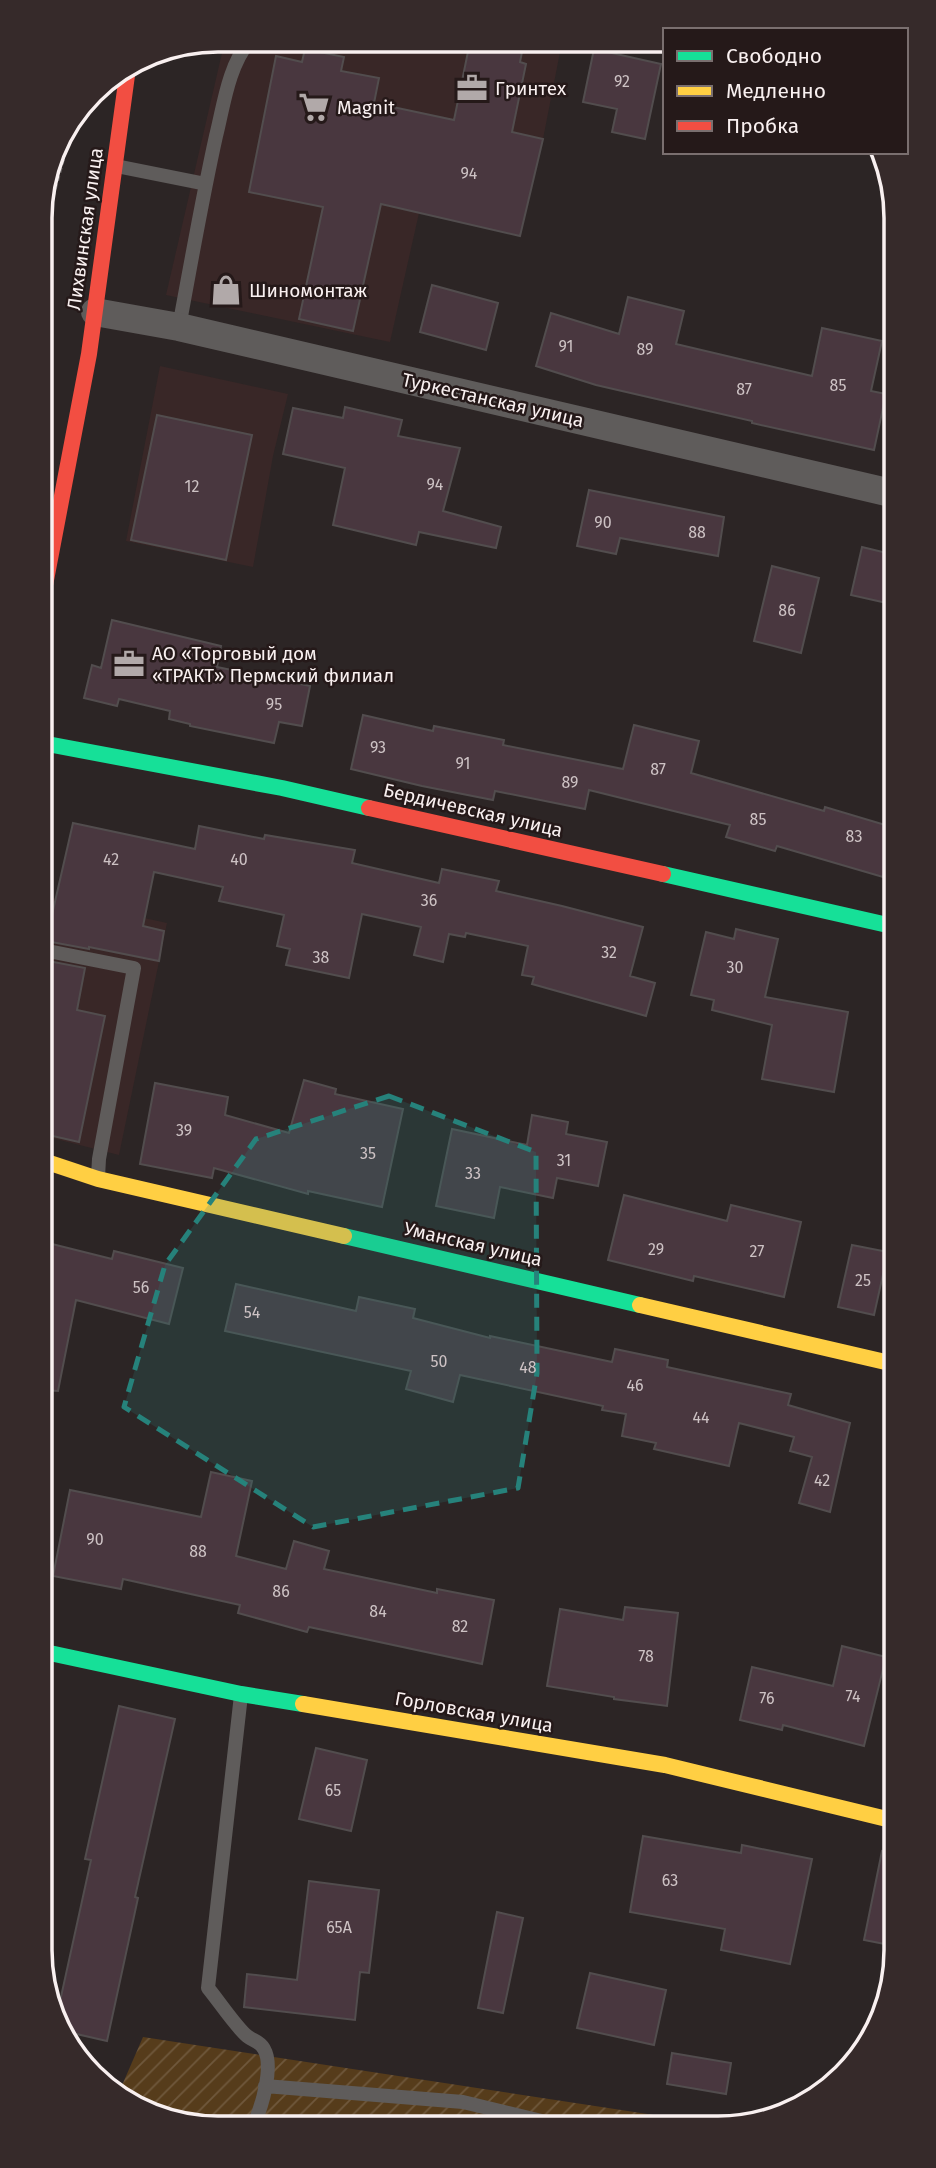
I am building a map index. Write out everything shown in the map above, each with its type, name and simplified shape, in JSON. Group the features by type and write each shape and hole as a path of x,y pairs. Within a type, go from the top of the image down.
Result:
{"street":[{"name":"Лихвинская улица","path":"53,544 89,354 126,81"},
{"name":"Туркестанская улица","path":"95,312 179,327 884,491"},
{"name":"Бердичевская улица","path":"53,745 282,788 884,924"},
{"name":"Уманская улица","path":"52,1164 98,1179 883,1362"},
{"name":"Горловская улица","path":"52,1653 241,1693 665,1765 883,1818"}],"lane":[{"path":"179,327 230,76 243,53"},
{"path":"115,166 206,184"},
{"path":"53,952 134,968 99,1159 98,1179"},
{"path":"241,1693 208,1988 247,2036 259,2042 266,2051 268,2067 258,2116"},
{"path":"265,2086 463,2102 521,2116"}],"highlighted area":[{"path":"389,1096 536,1152 537,1373 518,1488 313,1527 124,1407 165,1265 256,1139"}],"shaded area":[{"path":"560,52 520,236 419,213 390,342 166,295 222,53"},
{"path":"160,366 288,394 273,456 253,567 126,541"},
{"path":"53,898 167,923 119,1155 52,1138"},
{"path":"143,2037 661,2116 219,2116 176,2110 155,2103 123,2084"}],"building":[{"path":"468,52 522,52 520,62 526,64 512,132 543,139 520,236 381,204 353,331 299,319 323,207 249,192 276,56 302,62 304,53 344,57 341,71 379,78 374,103 454,120"},
{"path":"593,52 608,52 661,64 645,139 612,132 617,109 583,102"},
{"path":"432,285 498,303 486,350 420,332"},
{"path":"628,297 684,311 676,344 812,376 822,328 882,341 871,391 884,394 874,450 596,385 536,366 551,313 619,334"},
{"path":"345,407 402,420 398,436 460,448 443,511 501,527 496,548 419,532 416,545 333,525 345,468 283,454 293,408 343,418"},
{"path":"157,415 252,435 226,560 131,540"},
{"path":"589,490 724,517 718,556 620,538 616,554 577,546"},
{"path":"862,547 884,552 884,602 851,595"},
{"path":"772,566 819,578 801,653 754,641"},
{"path":"112,620 221,646 217,667 310,686 302,726 279,722 274,743 190,726 169,719 170,711 119,699 117,706 84,698 92,665 101,668"},
{"path":"363,715 433,731 434,726 504,740 503,745 623,769 634,725 699,741 691,773 824,811 825,807 884,825 884,875 883,877 777,846 775,851 726,837 730,825 589,790 585,809 495,791 493,800 351,769"},
{"path":"73,823 195,849 199,826 264,839 265,835 355,850 352,863 439,883 442,869 499,881 496,891 643,927 630,976 655,983 646,1016 532,984 534,977 522,975 528,946 466,933 465,937 449,934 443,962 414,955 421,927 362,914 349,978 286,965 290,949 277,946 284,915 219,901 223,887 154,872 143,926 164,931 159,961 53,942 53,912"},
{"path":"736,929 778,939 765,997 848,1012 834,1092 762,1079 772,1025 712,1010 714,1000 691,995 706,932 734,939"},
{"path":"53,962 85,968 77,1010 105,1016 79,1142 52,1136"},
{"path":"304,1080 336,1089 335,1094 403,1109 382,1207 308,1191 308,1194 214,1168 212,1178 140,1164 155,1083 228,1097 225,1115 289,1133"},
{"path":"532,1115 568,1122 566,1134 607,1142 598,1186 557,1178 553,1198 500,1187 494,1218 436,1206 452,1129 527,1145"},
{"path":"624,1195 727,1221 731,1205 801,1222 784,1297 694,1276 693,1281 608,1260"},
{"path":"52,1244 112,1259 114,1251 183,1268 169,1324 76,1300 58,1391 52,1391"},
{"path":"852,1245 883,1251 883,1273 874,1315 838,1307"},
{"path":"236,1284 356,1311 359,1297 415,1309 413,1318 490,1338 612,1362 615,1349 668,1360 667,1367 791,1394 788,1405 850,1423 830,1512 799,1503 812,1457 790,1451 794,1437 739,1423 729,1466 654,1449 656,1443 622,1436 626,1414 602,1410 603,1406 460,1375 453,1402 406,1389 411,1371 225,1331"},
{"path":"211,1472 252,1481 236,1556 286,1569 294,1541 329,1551 324,1569 437,1593 437,1589 494,1600 482,1664 309,1627 307,1632 238,1613 240,1605 123,1579 121,1589 53,1576 70,1490 201,1517"},
{"path":"625,1607 678,1613 667,1706 547,1686 560,1609 623,1620"},
{"path":"842,1646 883,1656 883,1668 864,1746 783,1725 782,1730 740,1720 752,1667 833,1686"},
{"path":"119,1706 175,1719 135,1897 138,1898 107,2041 76,2034 60,1999 91,1860 85,1859"},
{"path":"316,1748 367,1760 351,1831 299,1819"},
{"path":"643,1836 741,1853 742,1845 812,1859 790,1964 721,1950 725,1929 630,1912"},
{"path":"882,1851 883,1851 883,1944 864,1940"},
{"path":"309,1881 379,1890 369,1973 360,1972 355,2020 244,2007 247,1974 297,1980"},
{"path":"497,1912 523,1918 503,2013 478,2008"},
{"path":"590,1973 666,1990 654,2045 577,2028"},
{"path":"672,2053 731,2063 726,2094 667,2084"}],"traffic: fast":[{"path":"53,745 282,788 369,808"},
{"path":"663,874 884,924"},
{"path":"344,1236 640,1305"},
{"path":"52,1654 241,1694 303,1704"}],"traffic: slow":[{"path":"52,1164 98,1179 344,1236"},
{"path":"640,1305 883,1362"},
{"path":"303,1704 665,1765 883,1818"}],"traffic: jam":[{"path":"53,544 89,354 126,81"},
{"path":"369,808 663,874"}],"place":[{"name":"Гринтех","path":"472,88"},
{"name":"Magnit","path":"314,107"},
{"name":"Шинoмонтаж","path":"226,290"},
{"name":"АО «Торговый дом «ТРАКТ» Пермский филиал","path":"129,664"}]}
